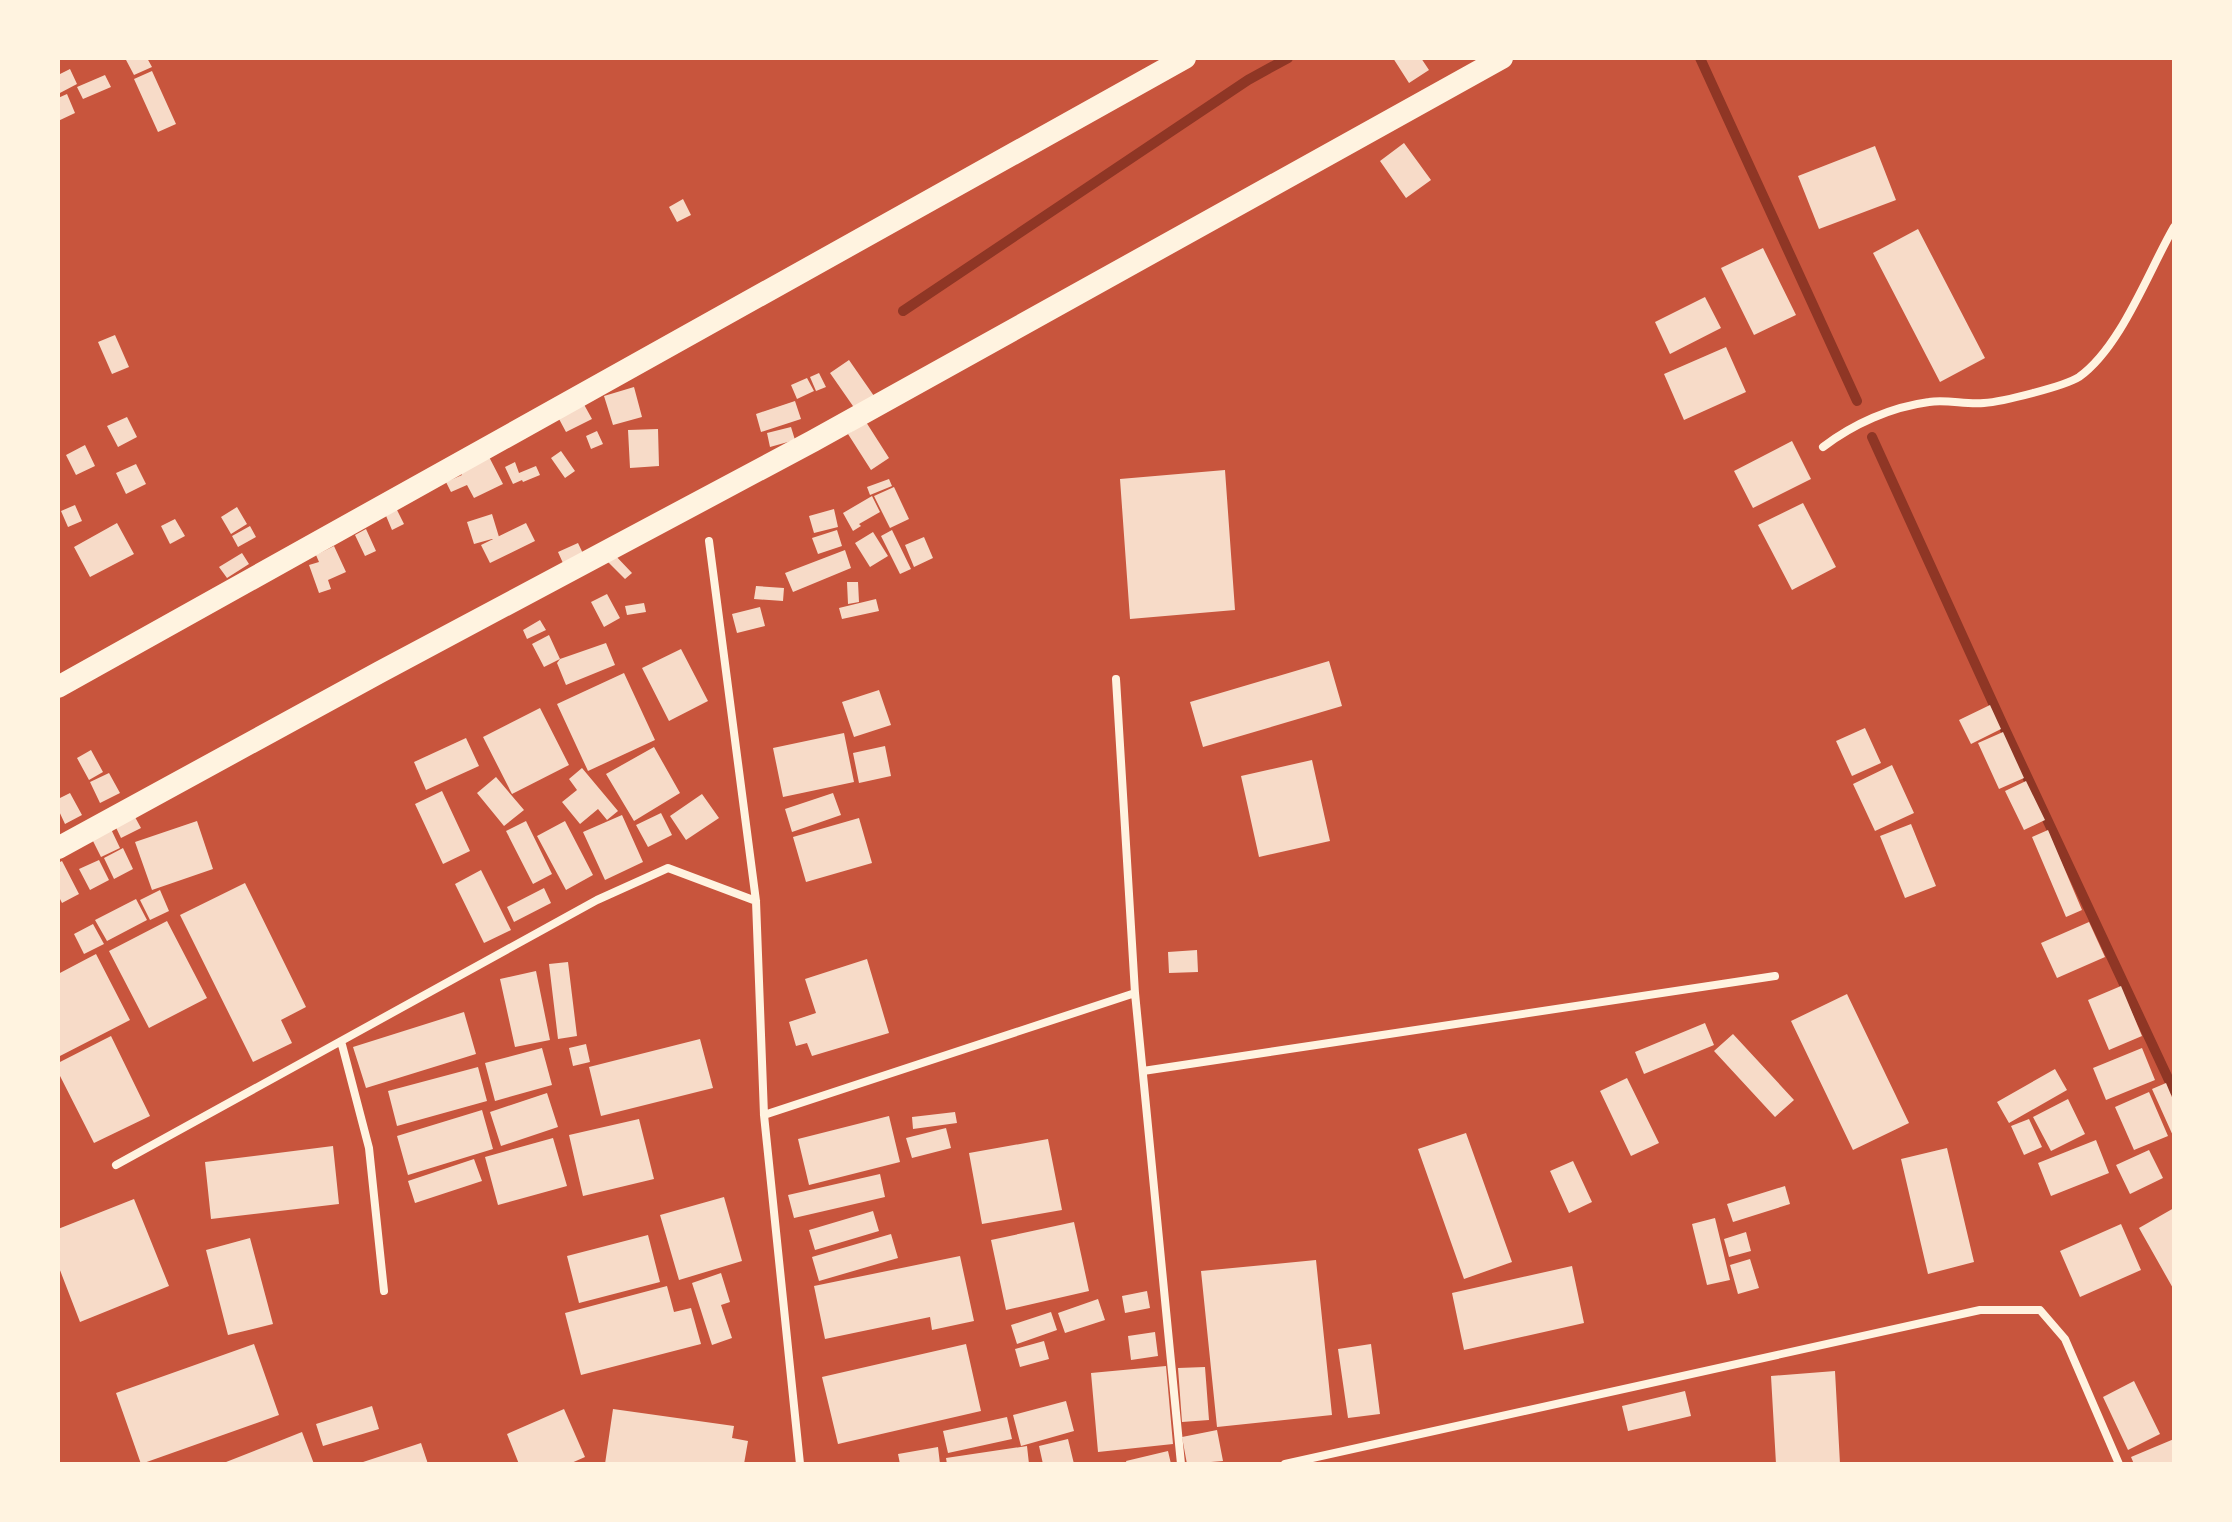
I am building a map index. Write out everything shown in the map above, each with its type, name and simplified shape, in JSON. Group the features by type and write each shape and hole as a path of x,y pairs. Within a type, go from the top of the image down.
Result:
{"highway":[{"path":"58,687 1185,58"},
{"path":"58,848 813,441 1502,58"}],"street":[{"path":"1823,447 1844,431 1900,408 1932,401 1984,404 2078,378 2106,350 2174,227"},
{"path":"709,541 756,901 764,1115 800,1464"},
{"path":"1116,679 1135,993 1181,1464"},
{"path":"116,1165 597,900 668,868 756,901"},
{"path":"1143,1071 1775,976"},
{"path":"764,1115 1135,993"},
{"path":"341,1041 369,1148 384,1291"},
{"path":"1285,1464 1980,1310 2040,1310 2065,1339 2119,1464"}],"building":[{"path":"125,58 147,58 152,67 134,75"},
{"path":"1393,58 1421,58 1429,70 1409,83"},
{"path":"70,69 77,84 58,94 58,75"},
{"path":"152,71 176,124 158,132 134,79"},
{"path":"105,75 111,87 83,99 77,87"},
{"path":"67,94 75,113 58,121 58,98"},
{"path":"1404,143 1431,180 1406,198 1380,161"},
{"path":"1875,146 1896,200 1819,229 1798,176"},
{"path":"683,199 691,215 677,222 669,207"},
{"path":"1918,229 1985,358 1940,382 1873,253"},
{"path":"1763,248 1796,315 1754,335 1721,268"},
{"path":"1705,297 1721,328 1670,354 1655,322"},
{"path":"115,335 129,367 112,374 98,342"},
{"path":"1726,347 1746,392 1684,420 1664,374"},
{"path":"849,360 881,406 862,419 830,373"},
{"path":"819,373 826,387 816,391 810,377"},
{"path":"807,378 814,391 797,399 791,385"},
{"path":"634,387 642,417 613,425 604,396"},
{"path":"576,390 592,419 566,432 551,404"},
{"path":"795,401 801,419 761,432 756,414"},
{"path":"127,417 137,437 118,447 107,426"},
{"path":"866,422 889,458 871,470 848,434"},
{"path":"791,427 795,440 770,447 767,433"},
{"path":"658,429 659,466 630,468 628,430"},
{"path":"597,431 603,444 591,449 586,436"},
{"path":"1792,441 1811,479 1753,508 1734,471"},
{"path":"85,445 95,466 76,475 66,455"},
{"path":"486,451 503,484 474,498 467,485 451,492 446,482 462,475 458,466"},
{"path":"561,451 575,471 565,478 551,458"},
{"path":"515,462 519,473 536,466 540,475 513,484 505,467"},
{"path":"136,464 146,484 126,494 116,473"},
{"path":"1225,470 1235,610 1130,619 1120,479"},
{"path":"889,479 892,486 870,495 867,487"},
{"path":"894,487 909,519 890,528 874,496"},
{"path":"872,496 880,512 853,531 843,513"},
{"path":"1803,503 1836,567 1792,590 1758,525"},
{"path":"75,505 82,521 68,527 61,511"},
{"path":"395,506 404,524 392,530 384,511"},
{"path":"237,507 247,524 231,534 221,517"},
{"path":"834,509 838,527 814,533 809,516"},
{"path":"492,514 499,537 474,544 467,522"},
{"path":"175,519 185,536 170,544 161,526"},
{"path":"117,523 134,554 90,577 74,547"},
{"path":"526,523 535,541 490,563 481,545"},
{"path":"250,526 256,537 238,547 232,536"},
{"path":"366,529 376,551 365,556 355,535"},
{"path":"837,530 842,546 818,554 812,538"},
{"path":"892,530 911,569 900,574 881,536"},
{"path":"873,532 888,556 870,567 855,543"},
{"path":"924,537 933,558 914,567 905,545"},
{"path":"578,543 587,562 567,572 558,552"},
{"path":"334,546 346,572 328,580 331,589 319,593 309,565 319,562 316,555"},
{"path":"845,550 851,568 793,592 785,573"},
{"path":"612,552 632,573 625,579 605,559"},
{"path":"242,553 249,564 227,578 219,567"},
{"path":"847,582 858,582 859,602 848,604"},
{"path":"756,586 784,588 783,601 754,599"},
{"path":"607,594 620,618 604,627 591,602"},
{"path":"876,599 879,611 842,619 839,608"},
{"path":"644,603 646,612 627,615 625,606"},
{"path":"760,607 765,626 737,633 732,614"},
{"path":"540,620 546,630 527,639 523,630"},
{"path":"549,635 560,659 544,667 532,644"},
{"path":"606,643 615,665 566,685 557,663 560,659"},
{"path":"681,649 708,701 669,721 642,668"},
{"path":"1329,661 1342,706 1203,747 1190,702"},
{"path":"624,673 655,740 588,771 557,704"},
{"path":"879,690 891,725 854,737 842,702"},
{"path":"1990,705 2001,729 1971,744 1959,720"},
{"path":"540,708 569,765 512,794 483,737"},
{"path":"1865,728 1881,763 1852,776 1836,741"},
{"path":"2003,732 2024,778 1999,789 1978,743"},
{"path":"844,733 854,782 783,797 773,748"},
{"path":"466,738 479,766 426,790 414,762"},
{"path":"885,746 891,776 859,783 853,753"},
{"path":"654,747 680,793 634,821 606,774"},
{"path":"91,750 103,772 89,780 77,758"},
{"path":"1312,760 1330,841 1259,857 1241,776"},
{"path":"1892,765 1914,813 1875,831 1853,784"},
{"path":"582,768 618,811 607,820 598,809 580,824 562,802 577,790 569,779"},
{"path":"109,773 120,793 100,803 90,782"},
{"path":"496,777 524,810 504,826 477,793"},
{"path":"2026,781 2045,820 2024,830 2005,791"},
{"path":"442,791 470,851 443,864 415,804"},
{"path":"70,793 82,815 65,824 58,809 58,799"},
{"path":"833,793 841,815 792,832 785,809"},
{"path":"702,794 719,818 686,840 670,816"},
{"path":"130,808 141,828 121,838 111,817"},
{"path":"661,813 672,835 648,847 636,825"},
{"path":"622,815 643,862 605,880 583,832"},
{"path":"859,818 872,863 806,882 793,837"},
{"path":"197,821 213,869 152,890 135,842"},
{"path":"526,821 552,874 533,884 506,831"},
{"path":"565,821 593,875 566,890 537,836"},
{"path":"1911,824 1936,886 1905,898 1880,836"},
{"path":"110,827 120,848 101,857 91,837"},
{"path":"2048,830 2082,910 2066,917 2032,837"},
{"path":"123,848 133,869 114,879 104,858"},
{"path":"99,860 109,880 90,890 79,869"},
{"path":"62,861 79,894 62,903 58,895 58,863"},
{"path":"481,870 511,930 484,943 455,884"},
{"path":"245,883 306,1007 281,1020 292,1043 253,1062 180,915"},
{"path":"544,888 551,903 514,922 507,907"},
{"path":"160,890 169,911 150,920 140,900"},
{"path":"136,899 147,920 107,941 95,920"},
{"path":"167,921 207,998 149,1028 109,951"},
{"path":"2089,922 2105,957 2057,978 2041,943"},
{"path":"93,924 104,944 84,954 74,934"},
{"path":"1197,950 1198,972 1169,973 1168,952"},
{"path":"96,954 130,1020 58,1057 58,974"},
{"path":"867,959 889,1033 812,1056 807,1043 796,1046 789,1022 816,1013 805,979"},
{"path":"568,962 577,1036 558,1039 549,964"},
{"path":"536,971 550,1040 515,1047 500,979"},
{"path":"2121,986 2142,1036 2109,1050 2088,1000"},
{"path":"1847,994 1909,1123 1853,1150 1791,1021"},
{"path":"464,1012 476,1054 366,1088 353,1047"},
{"path":"1705,1023 1714,1045 1644,1074 1635,1052"},
{"path":"1733,1034 1794,1100 1775,1117 1714,1051"},
{"path":"111,1036 150,1116 94,1143 58,1072 58,1063"},
{"path":"700,1039 713,1088 601,1116 589,1067"},
{"path":"586,1044 590,1062 573,1066 569,1048"},
{"path":"542,1048 552,1085 495,1101 485,1063"},
{"path":"2142,1048 2155,1080 2106,1100 2093,1068"},
{"path":"478,1067 487,1101 397,1126 388,1091"},
{"path":"2055,1069 2067,1090 2009,1123 1997,1102"},
{"path":"1627,1078 1659,1143 1631,1156 1600,1091"},
{"path":"2166,1083 2174,1102 2174,1138 2152,1089"},
{"path":"2149,1092 2168,1136 2134,1150 2115,1107"},
{"path":"547,1093 558,1127 501,1146 490,1112"},
{"path":"2068,1099 2085,1134 2051,1151 2033,1117"},
{"path":"482,1110 493,1149 408,1175 397,1136"},
{"path":"955,1112 957,1123 913,1129 912,1117"},
{"path":"889,1116 900,1162 809,1185 798,1139"},
{"path":"639,1119 654,1179 583,1196 569,1135"},
{"path":"2029,1119 2042,1147 2024,1155 2011,1126"},
{"path":"946,1128 951,1148 912,1158 906,1138"},
{"path":"1466,1133 1512,1262 1464,1279 1418,1149"},
{"path":"553,1138 567,1186 498,1205 485,1157"},
{"path":"1048,1139 1062,1210 982,1224 969,1153"},
{"path":"2096,1140 2109,1173 2051,1196 2038,1163"},
{"path":"333,1146 339,1204 211,1219 205,1162"},
{"path":"1947,1148 1974,1262 1928,1274 1901,1159"},
{"path":"2149,1150 2163,1178 2130,1194 2116,1165"},
{"path":"474,1159 482,1181 415,1203 408,1181"},
{"path":"1573,1161 1592,1202 1569,1213 1550,1171"},
{"path":"880,1174 885,1197 794,1218 788,1195"},
{"path":"1785,1186 1790,1204 1733,1222 1727,1204"},
{"path":"724,1197 742,1261 679,1280 660,1215"},
{"path":"134,1199 169,1286 80,1322 58,1265 58,1229"},
{"path":"2174,1208 2174,1290 2139,1228"},
{"path":"873,1211 879,1231 815,1250 809,1230"},
{"path":"1715,1218 1730,1280 1707,1285 1692,1224"},
{"path":"1074,1222 1089,1291 1006,1310 991,1240"},
{"path":"2121,1224 2141,1270 2080,1297 2060,1251"},
{"path":"1746,1232 1751,1251 1729,1257 1724,1239"},
{"path":"891,1234 898,1258 819,1281 812,1257"},
{"path":"648,1235 660,1282 579,1303 567,1256"},
{"path":"250,1238 273,1324 228,1335 206,1250"},
{"path":"960,1256 974,1321 932,1330 930,1317 825,1339 814,1286"},
{"path":"1750,1259 1759,1288 1738,1294 1730,1265"},
{"path":"1316,1260 1332,1415 1217,1427 1201,1271"},
{"path":"1572,1266 1584,1323 1464,1350 1452,1293"},
{"path":"721,1273 730,1302 721,1305 732,1338 712,1345 692,1283"},
{"path":"667,1286 674,1312 691,1308 701,1344 581,1375 565,1313"},
{"path":"1147,1291 1150,1308 1125,1313 1122,1296"},
{"path":"1098,1299 1105,1320 1065,1333 1058,1313"},
{"path":"1051,1312 1057,1330 1017,1344 1011,1325"},
{"path":"1155,1332 1158,1356 1131,1360 1128,1336"},
{"path":"1044,1341 1049,1359 1020,1367 1015,1349"},
{"path":"254,1344 279,1415 141,1464 116,1393"},
{"path":"966,1344 981,1411 838,1444 822,1377"},
{"path":"1371,1344 1380,1414 1348,1418 1338,1349"},
{"path":"1166,1366 1173,1444 1098,1452 1091,1373"},
{"path":"1205,1367 1209,1420 1182,1422 1178,1368"},
{"path":"1835,1371 1840,1464 1776,1464 1771,1376"},
{"path":"2134,1381 2160,1434 2128,1450 2103,1397"},
{"path":"1685,1391 1691,1416 1628,1431 1622,1406"},
{"path":"1066,1401 1074,1431 1021,1446 1013,1415"},
{"path":"372,1406 379,1429 323,1446 316,1424"},
{"path":"564,1409 585,1457 569,1464 519,1464 507,1434"},
{"path":"613,1409 734,1426 732,1438 748,1441 744,1464 605,1464"},
{"path":"1007,1417 1012,1439 948,1453 943,1431"},
{"path":"1217,1430 1223,1461 1187,1464 1182,1437"},
{"path":"302,1432 314,1464 221,1464"},
{"path":"1068,1439 1074,1464 1043,1464 1039,1446"},
{"path":"2174,1439 2174,1464 2134,1464 2131,1457"},
{"path":"421,1443 428,1464 360,1464 360,1463"},
{"path":"1027,1446 1029,1464 947,1464 946,1458"},
{"path":"938,1447 940,1464 900,1464 898,1454"},
{"path":"1168,1451 1171,1464 1127,1464 1126,1461"}],"waterway":[{"path":"903,311 1248,80 1288,58"},
{"path":"1700,58 1857,401"},
{"path":"1872,437 2174,1091"}]}
